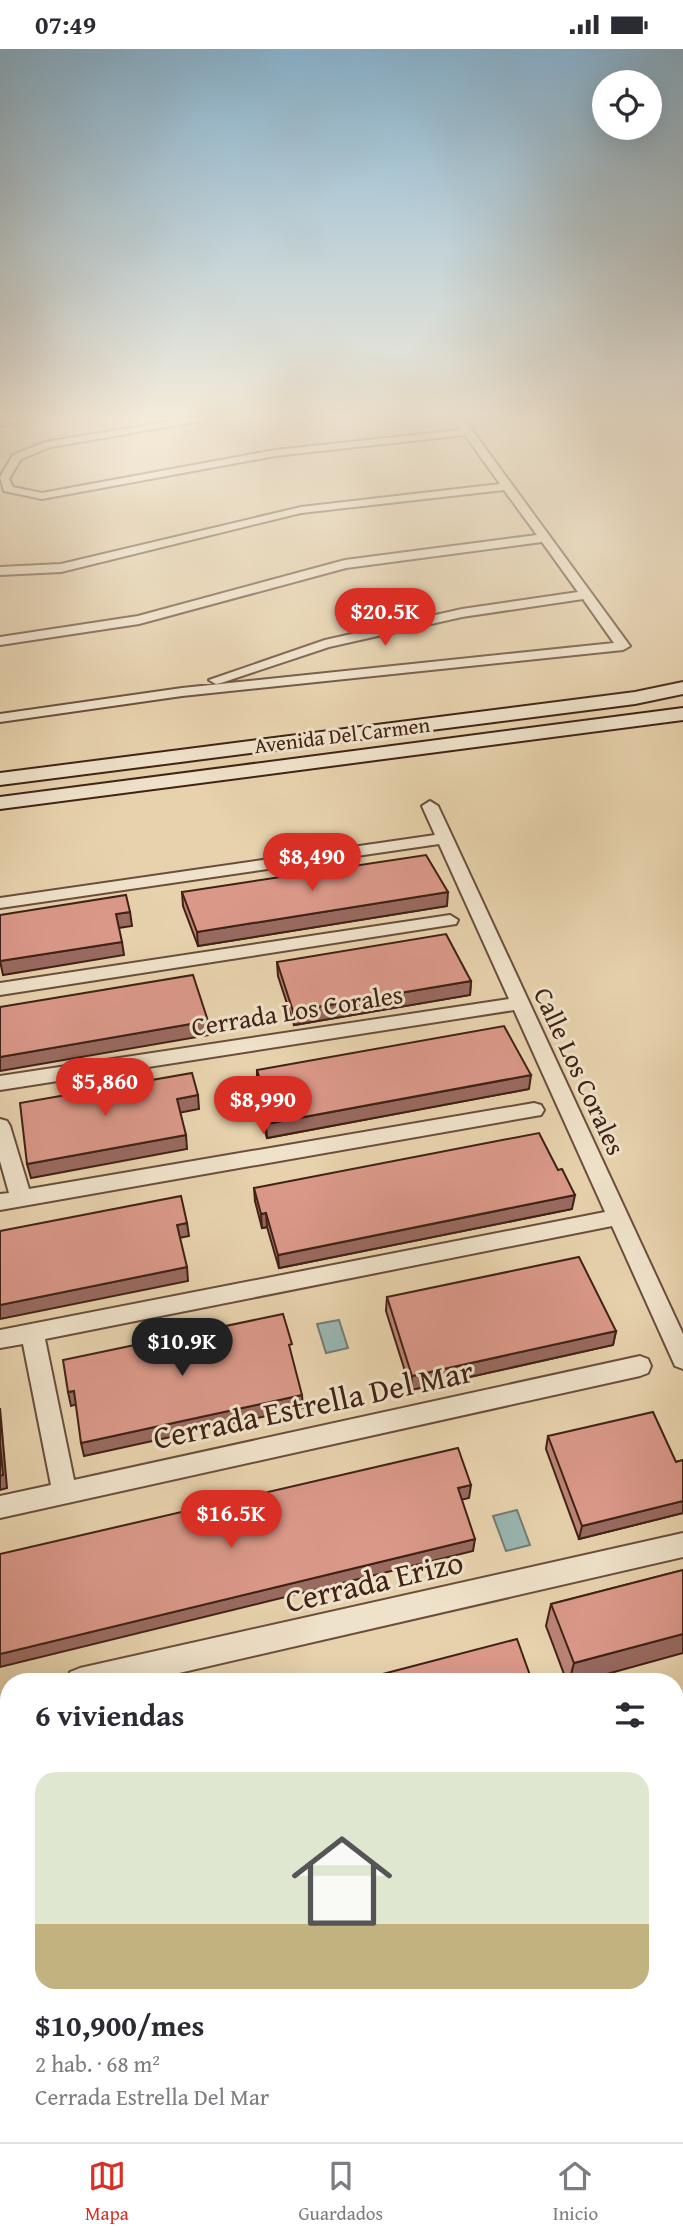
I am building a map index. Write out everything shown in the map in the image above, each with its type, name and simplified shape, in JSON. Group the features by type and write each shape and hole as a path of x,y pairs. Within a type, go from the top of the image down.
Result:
{"main road":[{"name":"Avenida Del Carmen","path":"0,779 635,698 683,688"},
{"path":"534,711 548,732"},
{"name":"Avenida Del Carmen","path":"0,803 683,715"},
{"path":"68,770 73,794"}],"street":[{"path":"0,571 61,568 289,513"},
{"path":"0,718 182,691 623,646 526,513"},
{"path":"0,641 139,620 345,564 545,538"},
{"path":"182,691 325,644 462,613 586,595"},
{"name":"Calle Los Corales","path":"430,806 683,1359"},
{"path":"0,902 445,838"},
{"path":"0,989 450,921"},
{"name":"Cerrada Los Corales","path":"0,1083 520,1003"},
{"path":"0,1202 534,1110"},
{"path":"0,1126 21,1198"},
{"path":"0,1339 618,1217"},
{"path":"32,1332 65,1493"},
{"name":"Cerrada Estrella Del Mar","path":"0,1507 640,1366"},
{"name":"Cerrada Erizo","path":"120,1673 683,1545"}],"water":[{"path":"339,1320 348,1348 326,1353 317,1324"},
{"path":"517,1510 530,1545 506,1551 493,1516"}],"building":[{"path":"426,855 448,892 197,932 182,892"},
{"path":"126,895 130,912 116,914 122,942 0,961 0,915"},
{"path":"446,934 471,981 293,1011 277,962"},
{"path":"193,975 208,1021 0,1057 0,1007"},
{"path":"504,1026 531,1075 266,1124 259,1101 266,1100 257,1070"},
{"path":"192,1073 198,1095 177,1099 186,1135 27,1164 20,1103"},
{"path":"539,1133 558,1170 562,1169 575,1195 278,1255 266,1213 261,1214 254,1188"},
{"path":"181,1196 187,1223 177,1225 187,1267 0,1305 0,1231"},
{"path":"579,1257 616,1331 412,1376 387,1297"},
{"path":"283,1314 302,1395 81,1443 74,1391 68,1392 63,1360"},
{"path":"653,1412 676,1462 683,1460 683,1501 582,1526 548,1436"},
{"path":"0,1444 3,1475 0,1476"},
{"path":"458,1448 471,1485 458,1488 475,1539 0,1654 0,1554"},
{"path":"683,1570 683,1634 574,1663 551,1604"},
{"path":"517,1639 529,1673 387,1673"}]}
